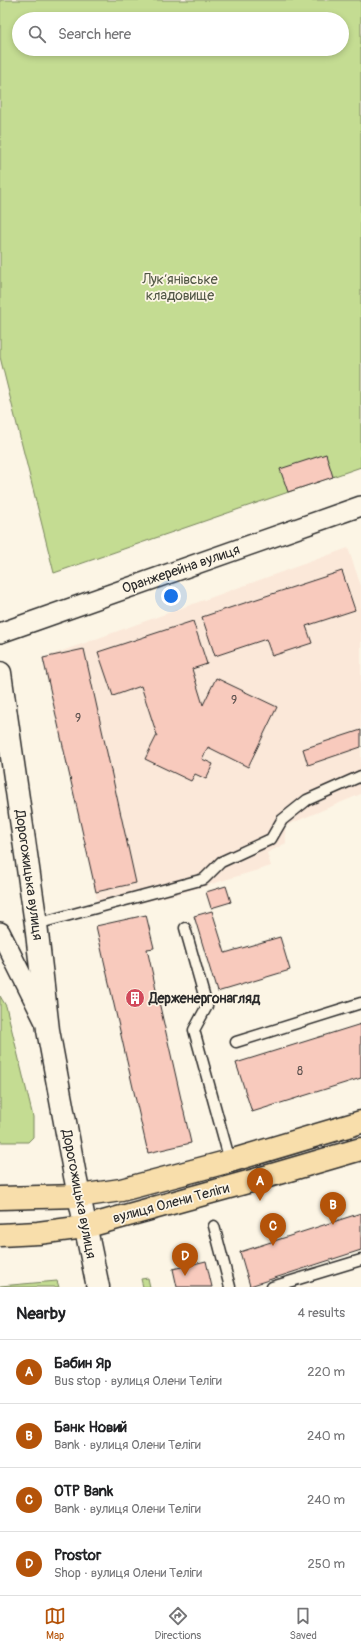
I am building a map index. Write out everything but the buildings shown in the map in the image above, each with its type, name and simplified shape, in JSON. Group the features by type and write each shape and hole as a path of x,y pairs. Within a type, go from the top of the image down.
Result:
{"main road":[{"name":"вулиця Олени Теліги","path":"0,1198 79,1196 121,1190 230,1161 361,1122"},
{"name":"вулиця Олени Теліги","path":"0,1235 38,1233 85,1227 361,1149"}],"street":[{"name":"Оранжерейна вулиця","path":"0,633 361,506"},
{"name":"Дорогожицька вулиця","path":"0,673 36,924 48,1030 85,1227 98,1287"},
{"name":"Дорогожицька вулиця","path":"0,932 48,1030"}],"lane":[{"path":"36,924 204,879 221,862 271,839 282,820 307,800 361,776"},
{"path":"185,928 207,1006 194,1030 230,1161"},
{"path":"236,1042 361,1003"},
{"path":"214,1226 230,1287"},
{"path":"272,1287 361,1260"}],"shaded area":[{"path":"348,548 361,586 361,794 285,826 286,843 267,853 271,866 185,892 100,913 43,658"}],"green space":[{"name":"Лукʼянівське кладовище","path":"0,0 361,0 361,467 54,573 0,357"},
{"path":"0,996 6,1006 33,1117 33,1137 28,1142 0,1142"},
{"path":"148,1278 150,1287 143,1287 141,1279"},
{"path":"57,1281 59,1287 0,1287 0,1286"}],"place":[{"name":"Держенергонагляд","path":"135,998"},
{"name":"Бабин Яр","path":"260,1201"},
{"name":"Банк Новий","path":"333,1225"},
{"name":"OTP Bank","path":"273,1246"},
{"name":"Prostor","path":"185,1276"}]}
